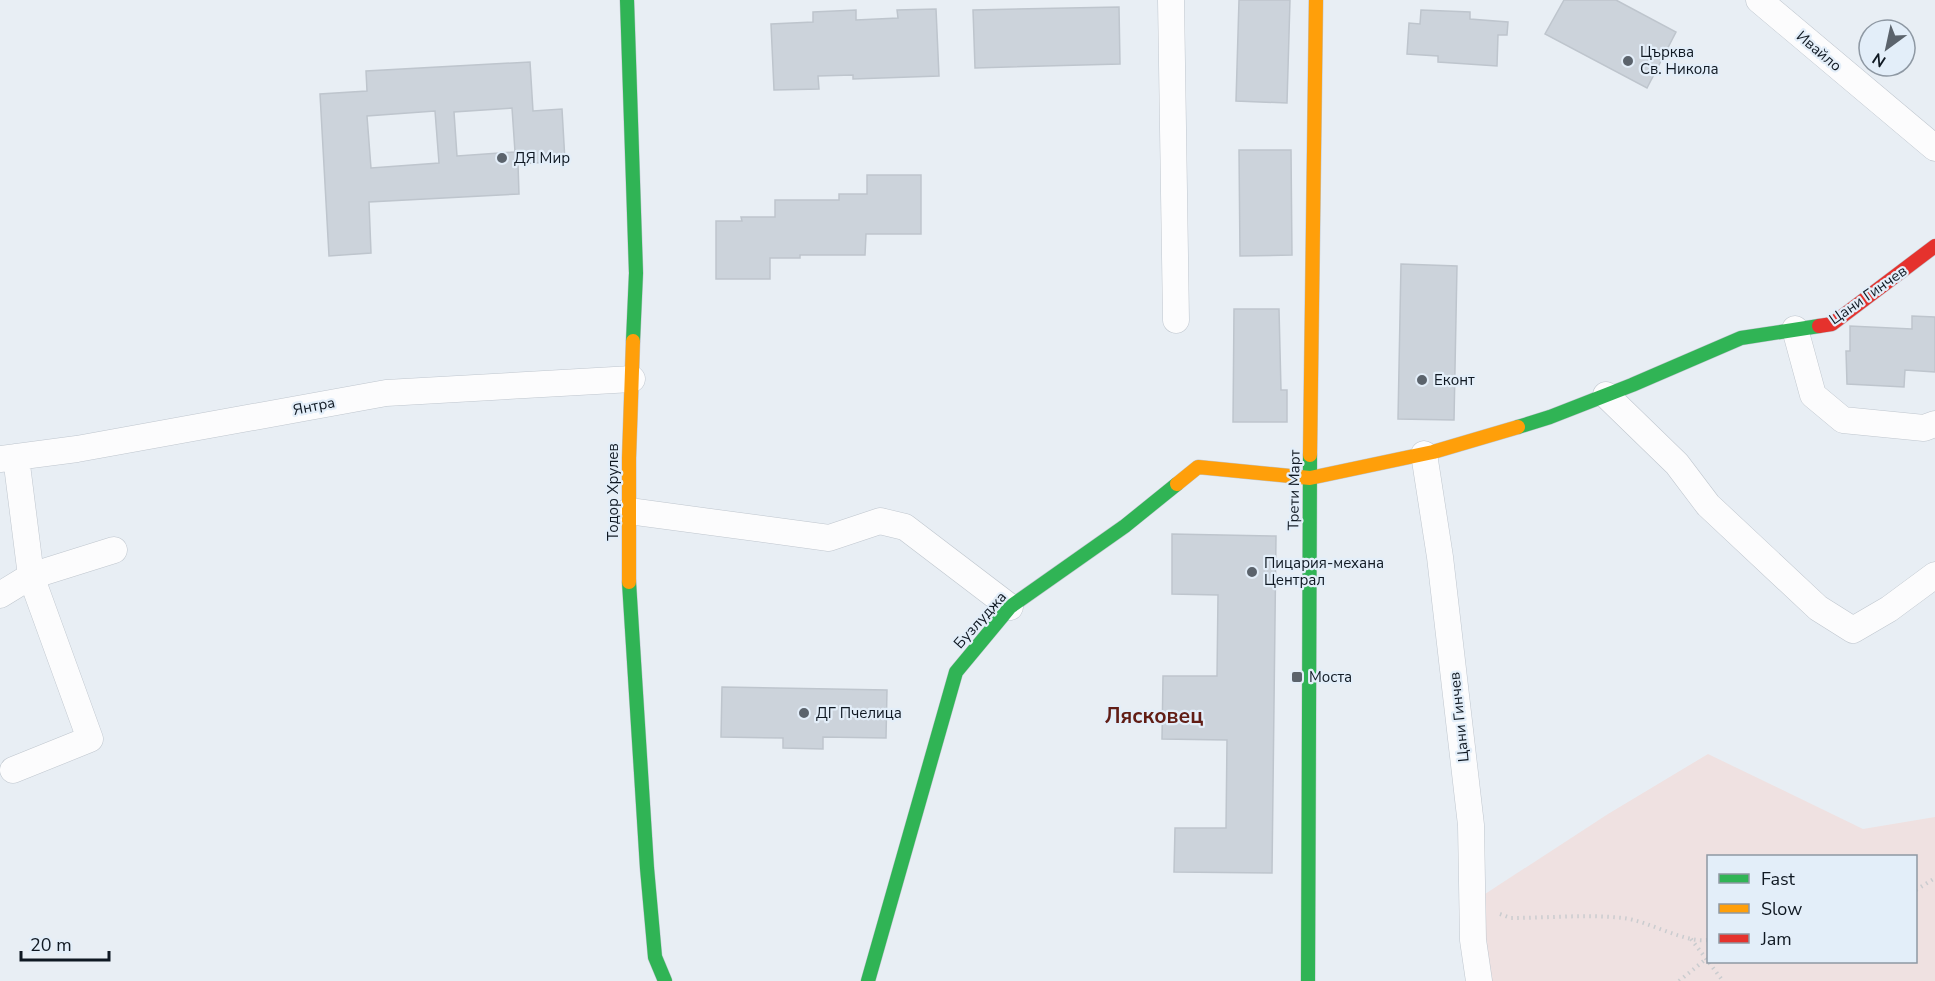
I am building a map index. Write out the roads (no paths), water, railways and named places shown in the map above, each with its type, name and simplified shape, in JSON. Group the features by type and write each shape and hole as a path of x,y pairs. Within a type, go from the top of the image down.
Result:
{"street":[{"name":"Тодор Хрулев","path":"627,0 636,273 629,576 647,868 655,957 665,981"},
{"path":"1171,0 1176,320"},
{"name":"Трети Март","path":"1308,981 1310,478 1316,0"},
{"name":"Ивайло","path":"1759,0 1935,147"},
{"name":"Цани Гинчев","path":"1310,478 1424,454 1550,417 1741,338 1832,324 1935,246"},
{"path":"1796,329 1813,395 1843,420 1924,428 1935,424"},
{"name":"Янтра","path":"8,458 202,427 386,393 632,379"},
{"path":"1606,395 1677,464 1708,506 1818,608 1853,630 1889,609 1935,575"},
{"name":"Цани Гинчев","path":"1424,454 1440,557 1470,814 1473,940 1479,981"},
{"path":"8,458 32,576 90,739 13,770"},
{"name":"Бузлуджа","path":"868,981 956,672 1010,607 1125,526 1198,467 1310,478"},
{"path":"629,511 829,538 880,521 905,527 1010,607"},
{"path":"0,596 32,576 114,550"}],"place":[{"name":"Църква Св. Никола","path":"1628,61"},
{"name":"ДЯ Мир","path":"502,158"},
{"name":"Еконт","path":"1422,380"},
{"name":"Пицария-механа Централ","path":"1252,572"},
{"name":"Моста","path":"1297,677"},
{"name":"ДГ Пчелица","path":"804,713"}],"district":[{"name":"Лясковец","path":"1154,716"}]}
